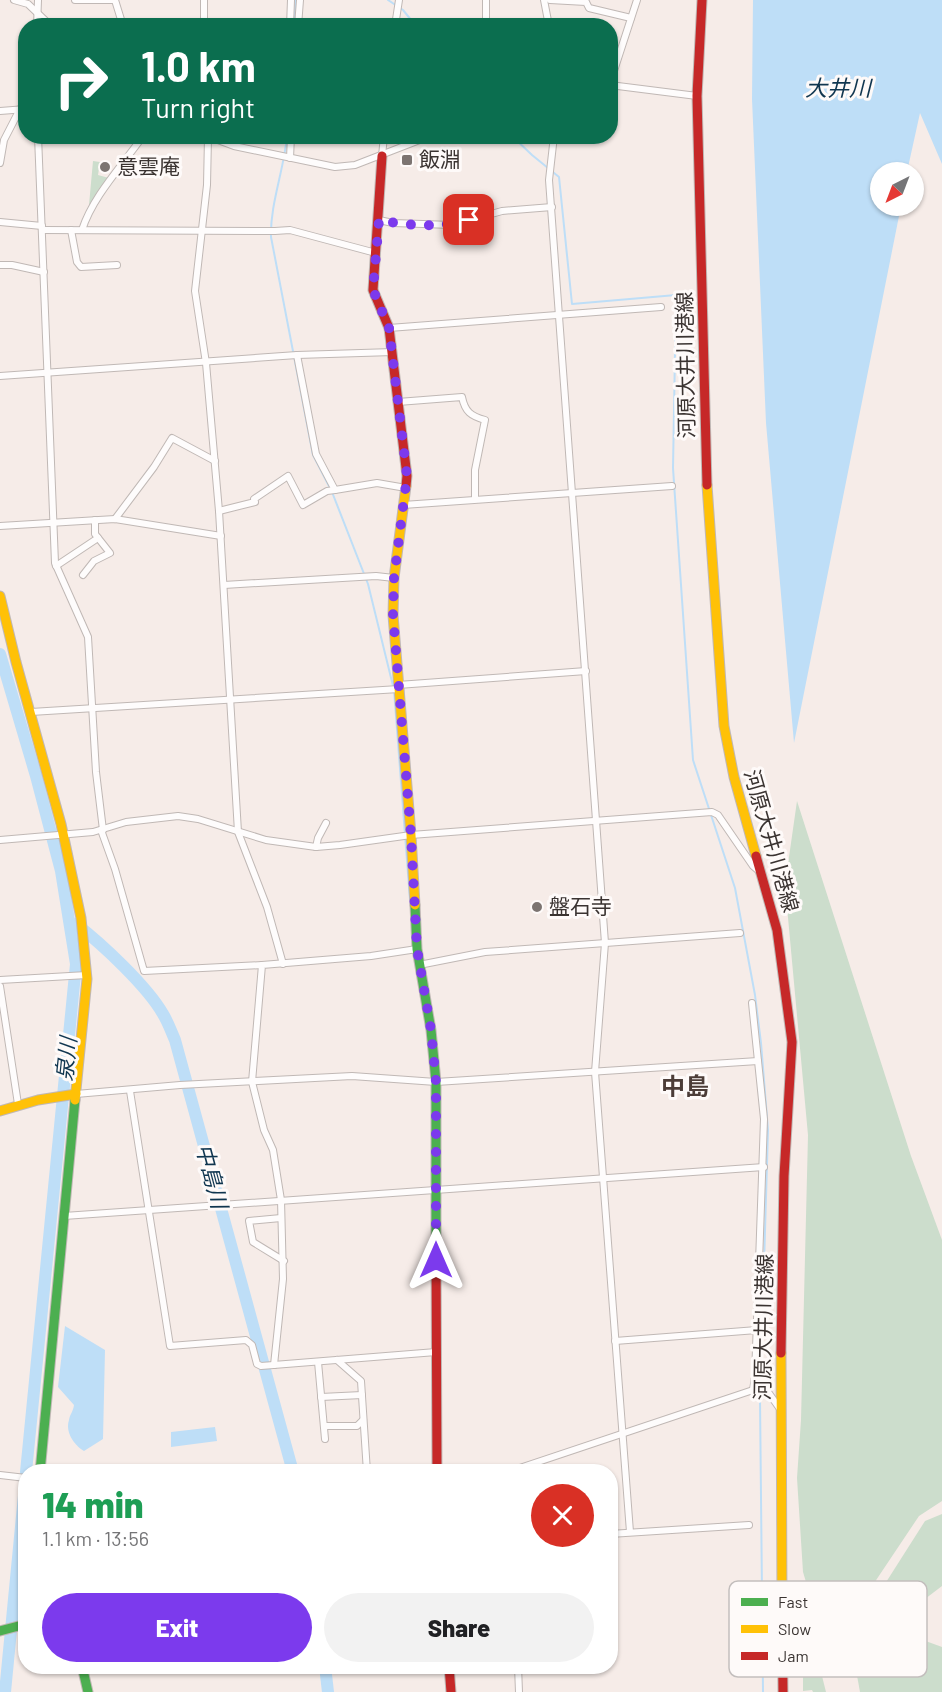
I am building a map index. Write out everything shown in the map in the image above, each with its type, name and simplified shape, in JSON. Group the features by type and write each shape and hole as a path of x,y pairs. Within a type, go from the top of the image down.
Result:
{"street":[{"path":"14,0 28,4 43,18"},
{"path":"38,0 38,18"},
{"path":"75,0 115,0 121,18"},
{"path":"204,0 204,18"},
{"path":"290,18 291,0"},
{"path":"299,18 300,0"},
{"path":"486,0 486,18"},
{"path":"544,0 547,18"},
{"path":"550,0 586,2 589,8 631,18"},
{"path":"618,59 637,0"},
{"name":"河原大井川港線","path":"702,0 697,96 708,517 724,726 734,777 777,930 792,1042 784,1176 780,1410 782,1581"},
{"path":"396,18 399,1"},
{"path":"618,85 697,96"},
{"path":"0,111 18,109"},
{"path":"0,164 4,140 18,117"},
{"path":"38,144 56,566 88,637 91,708 102,830 144,971 283,964 371,956 417,949"},
{"path":"82,230 86,217 94,204 137,144"},
{"path":"208,144 207,185 195,291 206,363 219,511 238,832 267,908 283,964"},
{"path":"228,144 335,167 355,165 410,144"},
{"path":"290,158 291,144"},
{"path":"383,144 373,290 389,328 407,476 394,578 393,615 396,688 417,949 431,1030 436,1082 437,1464"},
{"path":"553,144 549,177 605,943 595,1072 630,1532"},
{"path":"379,220 393,223 452,225 502,211 552,207"},
{"path":"0,222 71,230 290,230 376,253"},
{"path":"71,230 77,262 81,267 117,265"},
{"path":"0,265 12,265 44,272"},
{"path":"389,328 661,307"},
{"path":"0,376 294,356 393,352"},
{"path":"294,356 316,454 332,490"},
{"path":"399,402 462,398 464,408 473,417 485,420 475,470 475,499"},
{"path":"115,519 154,467 172,438 215,461"},
{"path":"219,511 255,502 254,499 288,476 303,505 332,490 377,483 406,488"},
{"path":"403,505 672,486"},
{"path":"0,526 115,519 221,537"},
{"path":"84,575 94,561 110,553 95,534 95,520"},
{"path":"56,566 98,538"},
{"path":"224,585 361,577 394,578"},
{"path":"0,596 81,912 85,935 87,975 41,1464"},
{"path":"31,712 396,688 586,671"},
{"path":"0,840 102,830 126,822 178,816 198,819 266,840 302,843 316,847 407,835 709,812 718,816 753,866 761,872"},
{"path":"316,847 326,823"},
{"path":"419,965 485,952 741,933"},
{"path":"262,965 252,1082 264,1130 273,1150 281,1200 284,1261 274,1365"},
{"path":"0,980 87,975"},
{"path":"0,986 18,1104"},
{"path":"752,1003 764,1119 754,1390"},
{"path":"0,1111 49,1097 180,1086 352,1077 436,1082 758,1061"},
{"path":"130,1090 170,1346 246,1340 252,1345 257,1364 261,1366 436,1352"},
{"path":"64,1216 764,1167"},
{"path":"281,1218 249,1221 253,1242 284,1261"},
{"path":"615,1341 757,1330"},
{"path":"337,1360 361,1381 366,1464"},
{"path":"318,1362 325,1439"},
{"path":"532,1464 754,1390 765,1389 780,1410"},
{"path":"321,1397 362,1395"},
{"path":"324,1426 357,1426 363,1420"},
{"path":"0,1474 18,1477"},
{"path":"618,1533 749,1525"},
{"path":"2,1631 18,1626"},
{"path":"84,1674 88,1692"},
{"path":"450,1674 451,1692"},
{"path":"518,1674 519,1692"},
{"name":"河原大井川港線","path":"783,1677 783,1692"}],"green space":[{"path":"93,161 100,162 98,175 109,178 89,205"},
{"path":"797,801 911,1156 942,1240 942,1501 919,1516 875,1581 806,1581 803,1572 797,1478 801,1420 808,1135 785,885"},
{"path":"942,1514 942,1586 927,1597 927,1581 887,1581 925,1521"},
{"path":"927,1642 942,1647 942,1692 860,1692 857,1677 927,1677"},
{"path":"803,1677 822,1677 826,1692 803,1691"}],"water":[{"name":"大井川","path":"753,0 942,0 942,164 920,113 909,162 870,162 870,216 899,216 794,743 766,423 752,99"},
{"path":"65,1326 105,1350 103,1439 84,1451 69,1434 69,1418 74,1405 58,1387"},
{"path":"215,1427 217,1441 171,1447 171,1432"}],"waterway":[{"path":"295,18 296,0"},
{"path":"388,0 403,10 410,18"},
{"path":"286,144 273,212 271,237 313,455 332,492 368,584 394,690 410,900"},
{"path":"520,144 559,177 572,304 676,295 673,468 693,760 735,888 755,995 768,1130 760,1399 762,1581"},
{"name":"泉川","path":"0,654 61,871 76,964 27,1464"},
{"name":"中島川","path":"76,924 135,978 156,1003 175,1040 291,1464"},
{"name":"泉川","path":"5,1692 18,1558"},
{"name":"中島川","path":"326,1674 328,1692"},
{"path":"763,1677 763,1692"}],"traffic: fast":[{"path":"415,905 417,949 431,1030 436,1082 436,1252"},
{"path":"41,1464 75,1100"},
{"path":"0,1631 18,1626"},
{"path":"84,1674 88,1692"}],"traffic: slow":[{"path":"707,485 724,726 734,777 756,856"},
{"path":"406,486 394,578 393,615 415,905"},
{"path":"0,596 61,824 81,918 87,979 75,1100"},
{"path":"0,1111 38,1100 76,1094"},
{"path":"781,1353 782,1581"}],"traffic: jam":[{"path":"702,0 697,96 707,485"},
{"path":"382,156 373,290 389,328 407,476 406,486"},
{"path":"756,856 777,930 792,1042 784,1176 781,1353"},
{"path":"436,1252 437,1464"},
{"path":"450,1674 451,1692"},
{"path":"783,1677 783,1692"}],"place":[{"name":"飯淵","path":"407,160"},
{"name":"意雲庵","path":"105,167"},
{"name":"盤石寺","path":"537,907"}],"district":[{"name":"中島","path":"685,1087"}],"route":[{"path":"436,1260 436,1082 431,1030 417,949 411,835 393,615 394,578 407,476 389,328 373,290 379,220 430,225 452,225 469,220"}]}
